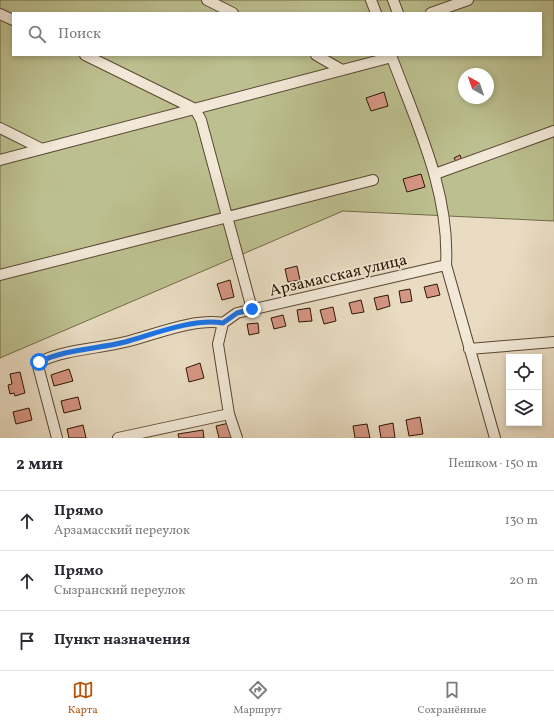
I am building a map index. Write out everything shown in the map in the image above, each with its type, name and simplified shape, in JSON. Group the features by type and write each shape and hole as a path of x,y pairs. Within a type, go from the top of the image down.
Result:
{"street":[{"path":"208,0 231,12"},
{"path":"371,0 376,12"},
{"path":"393,0 398,12"},
{"path":"434,12 468,0"},
{"path":"0,14 12,20"},
{"path":"87,56 196,109 201,120 252,309"},
{"path":"318,56 342,70"},
{"path":"0,160 391,56 435,174 447,239 446,265 495,438"},
{"path":"0,128 42,149"},
{"path":"435,174 554,131"},
{"path":"0,275 373,180"},
{"name":"Арзамасская улица","path":"223,323 237,313 252,309 446,265"},
{"path":"56,438 38,366 39,362 54,355 125,342 167,330 213,321 223,323 218,344 229,414 237,438"},
{"path":"469,349 554,342"},
{"path":"118,438 229,414"}],"green space":[{"path":"0,0 554,0 554,221 343,211 0,358"}],"building":[{"path":"384,92 388,106 371,111 366,98"},
{"path":"460,155 462,161 457,163 454,158"},
{"path":"421,174 425,187 407,192 403,179"},
{"path":"297,266 300,280 288,282 285,269"},
{"path":"230,280 234,297 222,300 217,284"},
{"path":"437,284 440,295 427,298 424,287"},
{"path":"410,289 412,301 401,303 399,291"},
{"path":"388,295 390,306 377,310 374,298"},
{"path":"361,300 364,312 352,314 349,303"},
{"path":"333,307 336,321 324,324 320,310"},
{"path":"310,308 312,321 299,322 297,310"},
{"path":"283,315 286,326 274,329 271,318"},
{"path":"258,323 259,333 249,335 247,324"},
{"path":"200,363 204,378 189,382 186,368"},
{"path":"69,369 73,381 54,386 51,375"},
{"path":"20,372 25,393 15,396 14,393 10,394 8,385 12,384 10,374"},
{"path":"78,397 81,409 64,413 61,401"},
{"path":"29,408 32,420 16,424 13,412"},
{"path":"420,417 423,434 409,436 406,420"},
{"path":"229,423 232,438 219,438 216,426"},
{"path":"393,423 395,438 381,438 379,426"},
{"path":"367,424 370,438 355,438 353,426"},
{"path":"83,425 86,438 69,438 67,429"},
{"path":"203,430 204,438 179,438 178,434"}],"route":[{"path":"39,362 54,355 125,342 167,330 213,321 223,323 237,313 252,309"}]}
